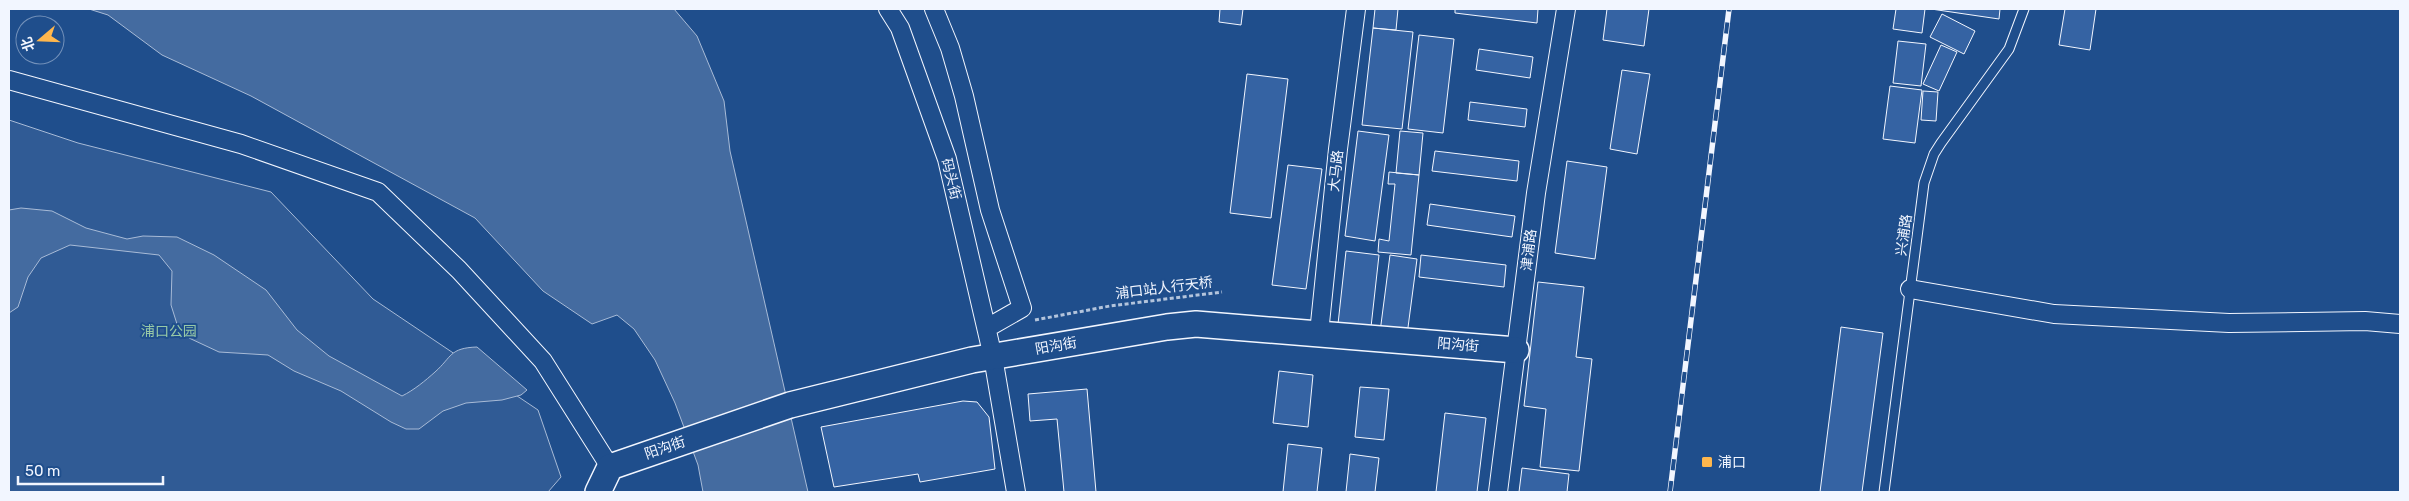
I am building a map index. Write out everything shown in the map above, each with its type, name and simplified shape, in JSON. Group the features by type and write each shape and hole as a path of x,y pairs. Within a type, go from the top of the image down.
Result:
{"street":[{"name":"码头街","path":"888,9 900,28 947,159 993,356 1016,492"},
{"path":"934,9 950,48 964,96 990,210 1022,308 987,328"},
{"name":"大马路","path":"1319,333 1338,149 1356,9"},
{"name":"津浦路","path":"1498,492 1536,192 1566,9"},
{"path":"9,80 241,144 378,192 459,270 542,361 610,466 598,492"},
{"path":"1910,289 2054,314 2229,323 2365,321 2400,324"},
{"name":"阳沟街","path":"610,466 790,405 993,356 1196,324 1516,350"}],"lane":[{"name":"兴浦路","path":"1884,492 1924,183 1934,154 2009,49 2024,9"}],"path":[{"name":"浦口站人行天桥","path":"1034,320 1110,306 1222,292"}],"green space":[{"name":"浦口公园","path":"9,120 78,143 271,192 373,299 538,410 561,477 548,492 9,492"}],"shaded area":[{"path":"89,9 674,9 697,36 724,101 730,151 808,492 703,492 698,465 675,403 655,360 634,329 617,315 592,324 543,291 475,218 251,96 162,55 108,15"},
{"path":"21,208 52,211 86,228 127,239 143,236 177,237 214,255 266,290 297,330 329,356 402,396 427,379 456,351 477,347 527,390 521,395 502,400 466,403 443,411 419,429 406,429 391,422 341,391 294,371 268,355 219,352 189,338 177,324 171,305 172,271 159,255 70,245 41,258 28,277 18,307 9,313 9,210"}],"building":[{"path":"1220,9 1243,9 1241,25 1219,22"},
{"path":"1375,9 1398,9 1396,30 1373,28"},
{"path":"1455,9 1538,9 1537,23 1455,13"},
{"path":"1607,9 1649,9 1644,46 1603,40"},
{"path":"1896,9 1925,9 1922,33 1893,29"},
{"path":"1931,9 2000,9 1999,19"},
{"path":"2065,9 2096,9 2090,50 2059,45"},
{"path":"1942,14 1975,31 1964,54 1930,37"},
{"path":"1373,28 1413,32 1402,129 1362,125"},
{"path":"1419,35 1454,39 1443,133 1408,129"},
{"path":"1898,41 1926,44 1921,86 1893,83"},
{"path":"1941,45 1957,52 1939,91 1923,84"},
{"path":"1479,49 1533,57 1530,78 1476,70"},
{"path":"1622,70 1650,74 1637,154 1610,149"},
{"path":"1247,74 1288,79 1271,218 1230,213"},
{"path":"1890,86 1922,90 1915,143 1883,139"},
{"path":"1923,91 1938,92 1936,121 1921,120"},
{"path":"1470,102 1527,109 1525,127 1468,120"},
{"path":"1358,131 1389,135 1375,241 1345,236"},
{"path":"1400,131 1423,133 1419,175 1396,173"},
{"path":"1435,151 1519,161 1517,181 1432,171"},
{"path":"1567,161 1607,167 1595,259 1555,253"},
{"path":"1288,165 1322,169 1306,289 1272,285"},
{"path":"1389,172 1419,175 1411,255 1378,252 1379,239 1389,241 1395,184 1388,184"},
{"path":"1430,204 1515,216 1512,237 1427,225"},
{"path":"1346,251 1379,255 1371,327 1338,324"},
{"path":"1390,255 1417,259 1407,335 1380,332"},
{"path":"1421,255 1506,265 1504,287 1419,277"},
{"path":"1538,282 1584,287 1576,357 1592,359 1579,471 1540,467 1546,409 1524,406"},
{"path":"1841,327 1883,333 1862,492 1820,492"},
{"path":"1279,371 1313,375 1308,427 1273,423"},
{"path":"1360,387 1389,389 1384,440 1355,437"},
{"path":"1087,389 1096,492 1064,492 1057,419 1030,421 1028,394"},
{"path":"963,401 977,402 989,417 995,469 920,482 918,474 834,487 821,427"},
{"path":"1445,413 1486,418 1477,492 1436,492"},
{"path":"1288,444 1322,448 1317,492 1283,492"},
{"path":"1350,454 1379,458 1375,492 1346,492"},
{"path":"1522,468 1569,474 1567,492 1519,492"}],"railway":[{"path":"1670,492 1729,9"}],"place":[{"name":"浦口","path":"1707,462"}]}
